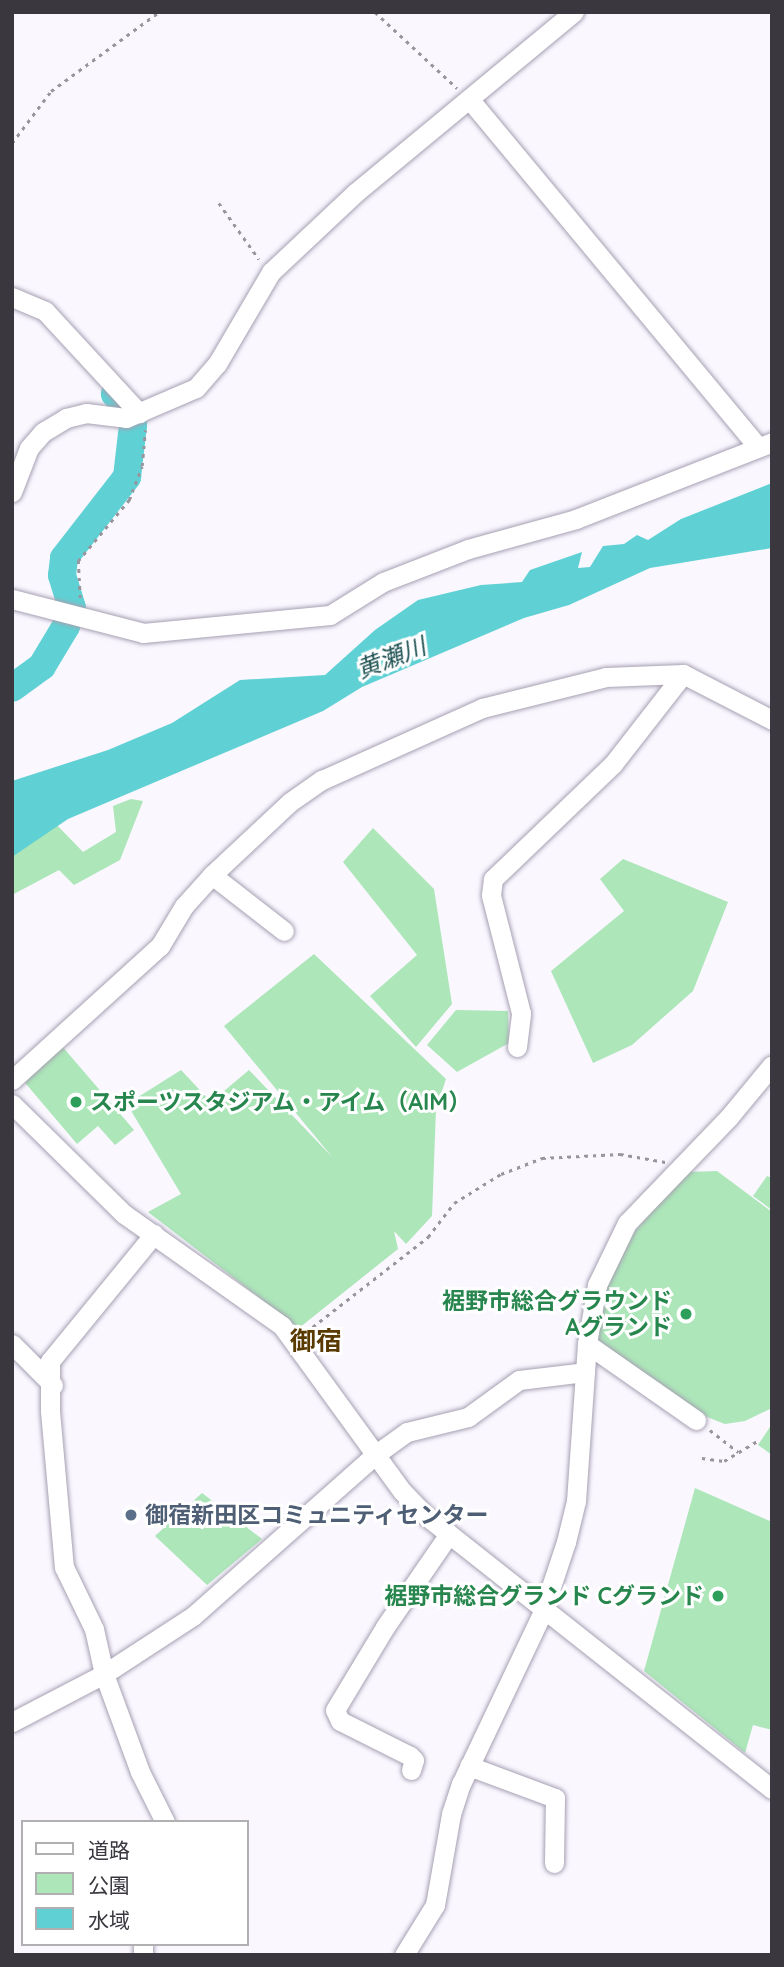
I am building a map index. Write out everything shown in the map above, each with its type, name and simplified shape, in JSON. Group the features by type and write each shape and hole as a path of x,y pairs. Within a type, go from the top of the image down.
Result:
{"street":[{"path":"12,492 21,452 43,432 66,418 86,413 135,415 166,404 203,380 217,365 271,272 355,193 574,12"},
{"path":"12,598 72,617 143,634 330,615 383,583 468,549 576,519 765,444 470,100"},
{"path":"12,298 45,311 135,415"},
{"path":"517,1047 521,1013 491,895 493,879 613,764 683,674"},
{"path":"12,1080 160,946 184,906 212,875 290,802 322,780 482,708 606,677 683,674 772,720"},
{"path":"212,875 284,931"},
{"path":"404,1955 435,1905 451,1814 469,1766 542,1611 576,1502 587,1344 597,1286 612,1248 627,1223 679,1171 772,1065"},
{"path":"12,1104 108,1200 255,1304 294,1341 402,1491 449,1534 542,1611 772,1789"},
{"path":"154,1234 50,1361 53,1385 52,1445 64,1567 94,1629 104,1674 140,1772 164,1820"},
{"path":"12,1344 53,1385"},
{"path":"587,1344 696,1420"},
{"path":"12,1723 104,1674 193,1616 375,1455 407,1432 467,1418 519,1380 585,1372"},
{"path":"411,1770 414,1760 410,1756 340,1721 335,1710 385,1627 449,1534"},
{"path":"469,1766 555,1798 554,1863"}],"path":[{"path":"12,143 51,91 159,12"},
{"path":"375,12 470,100"},
{"path":"219,203 271,272"},
{"path":"72,617 78,561 129,500 142,466 145,430 135,415"},
{"path":"294,1341 428,1237 454,1203 501,1174 542,1158 620,1154 661,1159 679,1171"},
{"path":"696,1420 738,1452"},
{"path":"702,1458 724,1461 759,1440"}],"green space":[{"path":"131,799 143,801 120,860 74,885 59,870 12,895 12,846 53,821 83,852 116,832 113,806"},
{"path":"373,828 434,889 452,1004 416,1047 370,996 417,955 343,862"},
{"path":"623,859 728,902 693,991 632,1045 593,1063 551,971 624,911 600,879"},
{"path":"314,954 446,1079 436,1109 432,1216 406,1244 394,1231 398,1249 299,1328 148,1212 181,1194 127,1104 181,1070 211,1102 249,1070 333,1158 224,1026"},
{"path":"456,1010 508,1011 509,1043 457,1072 427,1045"},
{"name":"スポーツスタジアム・アイム（AIM）","path":"61,1045 134,1130 115,1145 98,1126 77,1144 21,1078"},
{"name":"裾野市総合グラウンド Aグランド","path":"717,1171 772,1212 772,1408 745,1421 725,1424 707,1417 596,1341 605,1287 625,1242 688,1172"},
{"path":"767,1176 772,1178 772,1210 753,1196"},
{"path":"772,1424 772,1455 758,1445"},
{"name":"裾野市総合グランド Cグランド","path":"695,1488 772,1522 772,1730 753,1725 745,1753 644,1671"},
{"path":"202,1493 262,1539 207,1585 155,1536"}],"water":[{"name":"黄瀬川","path":"772,483 772,548 650,568 569,605 524,618 362,687 323,711 68,819 12,857 12,781 108,750 172,723 240,680 325,675 375,630 418,600 481,585 522,582 530,570 582,552 578,568 590,567 603,546 624,544 637,535 648,540 681,519"}],"waterway":[{"path":"12,688 42,666 66,626 72,608 62,575 64,558 127,477 133,425 128,409 115,394"}],"place":[{"name":"スポーツスタジアム・アイム（AIM）","path":"76,1102"},
{"name":"裾野市総合グラウンド Aグランド","path":"686,1314"},
{"name":"御宿新田区コミュニティセンター","path":"131,1515"},
{"name":"裾野市総合グランド Cグランド","path":"718,1596"}],"district":[{"name":"御宿","path":"316,1341"}]}
